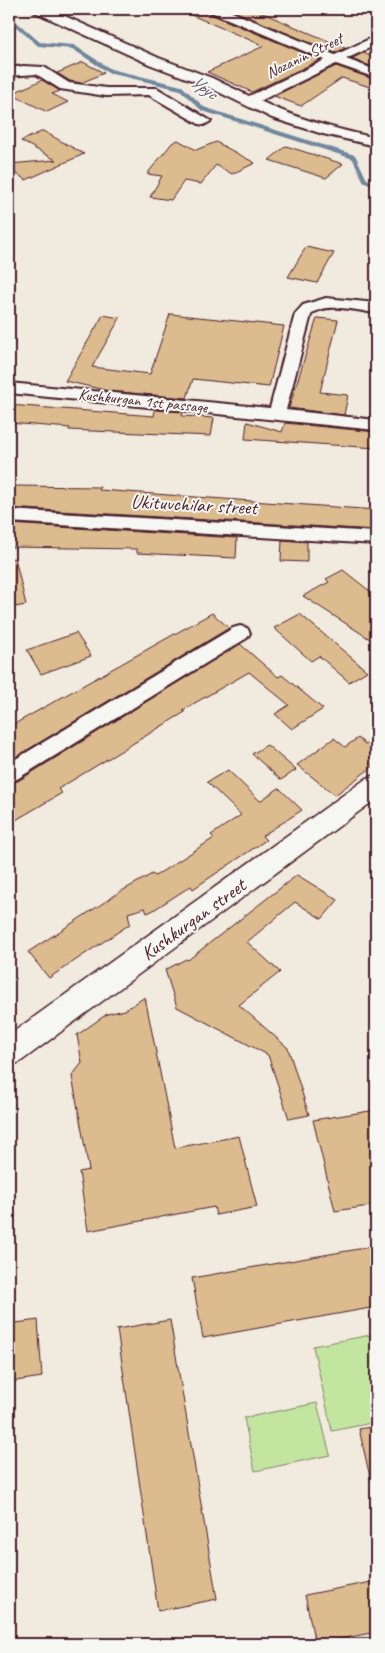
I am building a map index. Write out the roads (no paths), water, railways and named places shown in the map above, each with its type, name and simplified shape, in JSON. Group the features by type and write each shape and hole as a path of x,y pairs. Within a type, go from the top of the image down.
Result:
{"street":[{"name":"Nozanin Street","path":"39,9 154,61 207,81 248,102 293,121 376,142"},
{"path":"215,9 336,60 376,74"},
{"name":"Nozanin Street","path":"248,102 376,40"},
{"path":"9,72 39,70 66,86 106,92 152,91 204,121"},
{"path":"277,413 306,308 326,303 376,308"},
{"name":"Kushkurgan 1st passage","path":"9,388 277,413 376,425"},
{"name":"Ukituvchilar street","path":"9,516 376,538"},
{"path":"9,773 240,633"},
{"name":"Kushkurgan street","path":"9,1052 376,785"}],"waterway":[{"name":"Урус","path":"9,18 39,44 73,47 110,71 181,88 203,109 354,157 365,180 376,187"}]}
